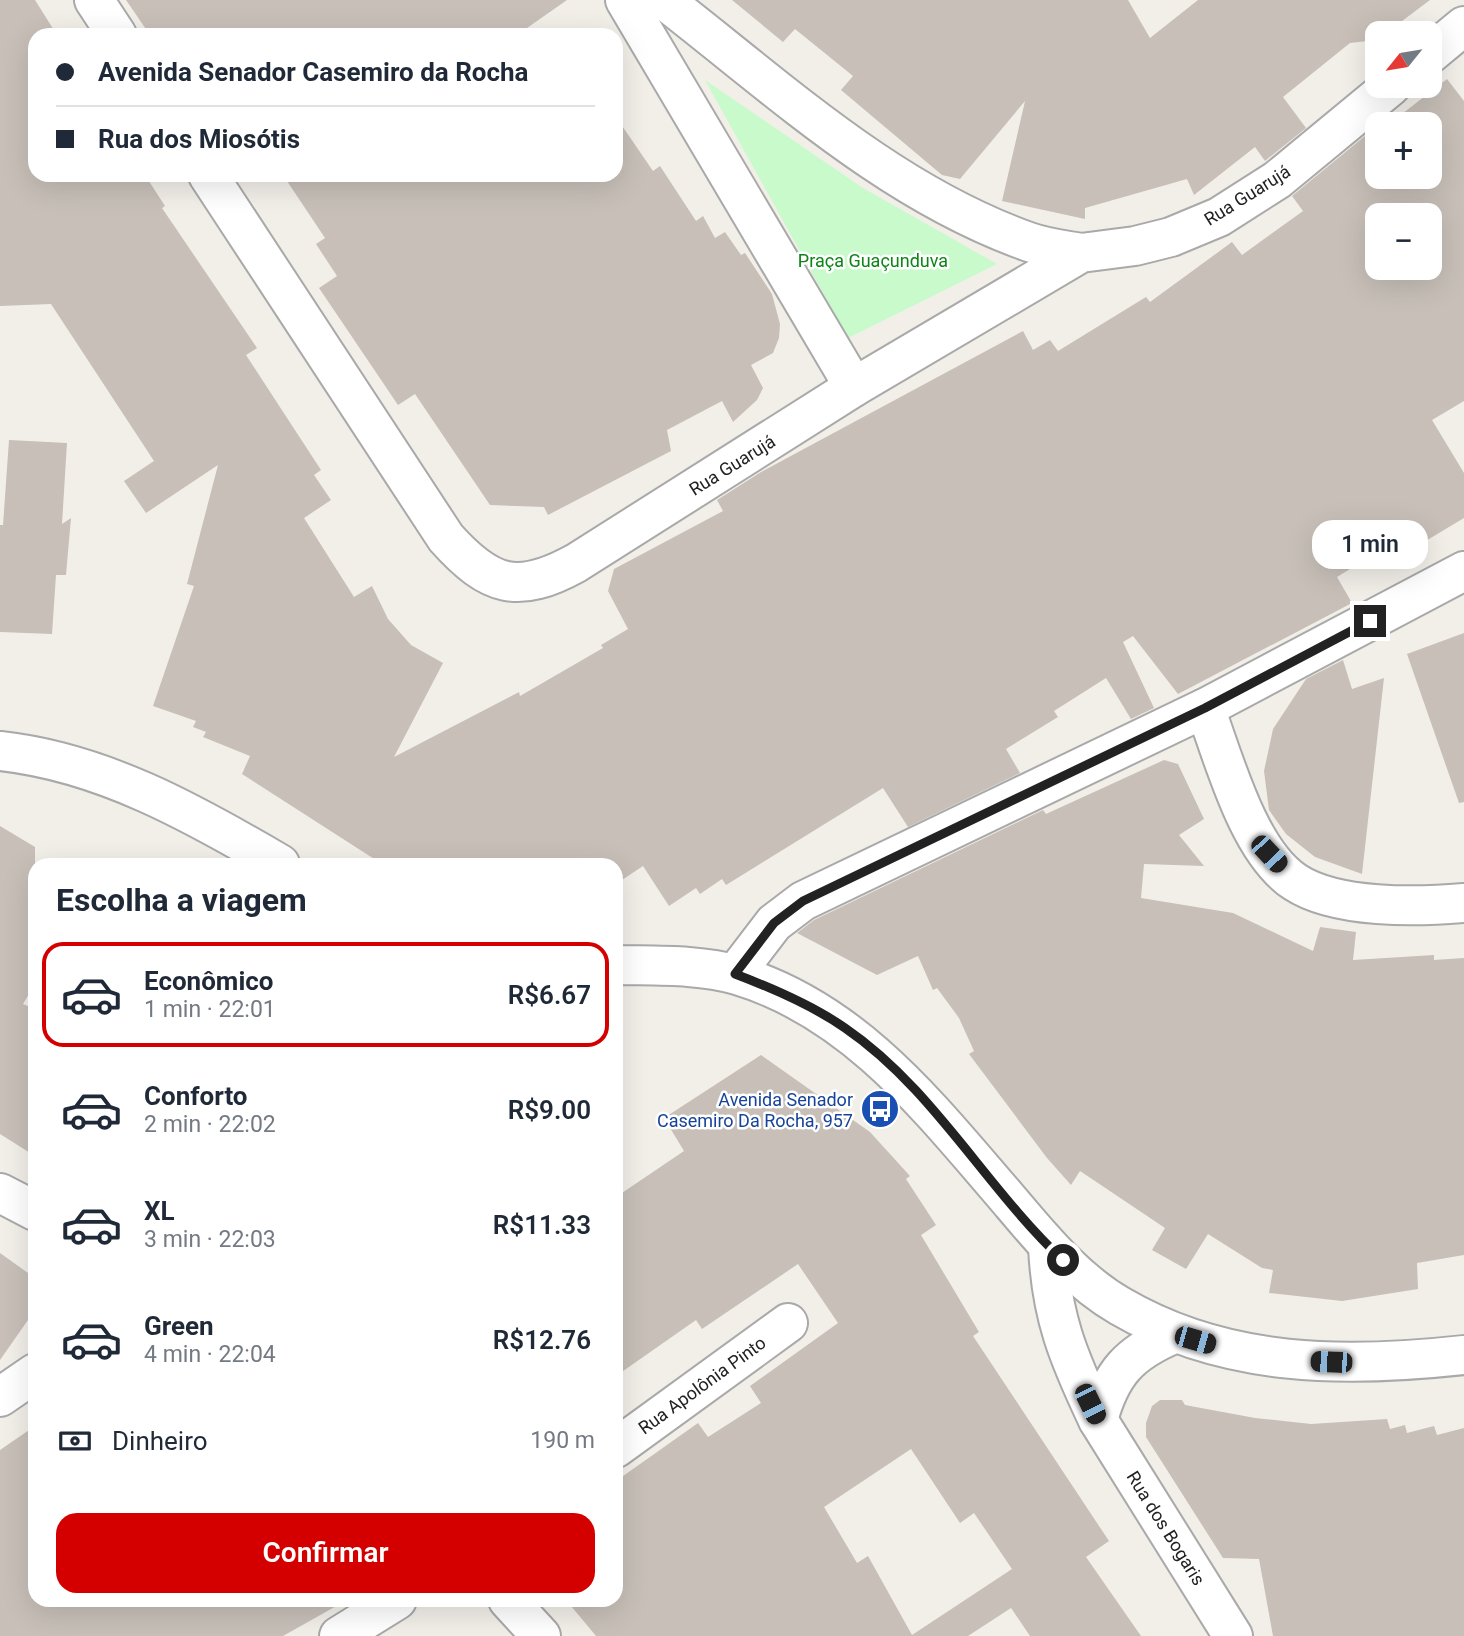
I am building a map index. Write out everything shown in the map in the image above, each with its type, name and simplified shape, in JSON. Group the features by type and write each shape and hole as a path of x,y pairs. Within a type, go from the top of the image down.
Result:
{"street":[{"path":"94,0 112,28"},
{"path":"625,0 854,387"},
{"path":"664,0 883,170 967,216 1031,243 1081,253"},
{"path":"1442,44 1464,26"},
{"name":"Rua Guarujá","path":"213,182 446,538 467,561 502,582 531,583 550,577 576,563 854,387 1081,253 1135,246 1171,237 1219,217 1277,180 1376,98"},
{"path":"735,974 774,923 803,901 1205,708 1464,571"},
{"path":"1205,708 1238,799 1256,836 1295,882 1329,896 1381,904 1464,903"},
{"path":"0,751 74,764 120,780 269,858"},
{"path":"623,965 700,969 735,974 763,985 845,1028 880,1057 930,1108 1048,1246 1118,1305 1174,1334 1237,1352 1287,1361 1354,1363 1464,1355"},
{"path":"0,1193 28,1207"},
{"name":"Rua dos Bogaris","path":"1048,1246 1050,1290 1056,1321 1098,1420 1233,1636"},
{"name":"Rua Apolônia Pinto","path":"623,1443 788,1322"},
{"path":"1098,1420 1107,1392 1120,1368 1149,1345 1174,1334"},
{"path":"0,1397 28,1378"},
{"path":"338,1636 386,1607"},
{"path":"514,1607 541,1636"}],"green space":[{"name":"Praça Guaçunduva","path":"705,80 863,188 997,264 848,338"}],"building":[{"path":"0,0 35,0 53,28 28,28 28,182 150,182 165,206 162,208 257,348 246,355 321,470 314,475 331,500 304,518 354,597 372,586 388,619 411,645 443,663 394,757 519,692 520,696 603,648 601,645 628,629 608,591 614,569 723,511 717,500 761,472 1023,331 1033,350 1050,340 1058,351 1146,297 1150,302 1232,242 1242,255 1303,211 1292,196 1365,136 1365,189 1442,189 1442,112 1404,112 1423,98 1442,98 1442,83 1447,79 1464,101 1464,401 1432,420 1464,473 1464,518 1399,557 1391,544 1337,577 1352,603 1178,694 1133,636 1123,642 1154,708 1131,719 1106,678 1054,711 1058,717 1006,749 1020,773 908,827 883,788 726,885 722,879 700,894 696,888 669,906 643,866 623,879 623,858 373,858 242,774 250,756 203,737 206,732 193,727 196,721 153,706 194,586 187,584 218,465 146,513 124,481 154,461 51,304 0,306"},
{"path":"126,0 567,0 527,28 145,28"},
{"path":"732,0 1128,0 1150,38 1198,0 1430,0 1402,21 1365,21 1365,41 1350,43 1283,97 1306,128 1265,161 1255,147 1194,195 1187,179 1085,208 1085,219 1002,201 1025,101 960,179 942,175 841,90 853,76 795,29 783,42"},
{"path":"623,127 653,171 660,166 696,221 703,216 715,238 725,232 741,255 745,253 772,294 780,324 779,338 773,353 751,365 763,388 757,400 733,422 722,401 667,430 671,451 548,515 544,507 490,505 415,394 398,405 319,288 337,276 316,244 325,238 288,182 623,182"},
{"path":"9,440 67,443 62,524 71,518 66,575 56,575 52,634 0,632 0,525 3,525"},
{"path":"1464,633 1464,802 1459,803 1407,654"},
{"path":"1343,660 1352,689 1384,678 1362,874 1315,857 1286,834 1269,810 1264,771 1273,729 1306,679"},
{"path":"1164,760 1178,764 1204,819 1179,835 1204,866 1144,864 1141,898 1233,913 1313,951 1320,927 1356,932 1353,960 1434,955 1434,960 1464,958 1464,1255 1417,1263 1418,1289 1342,1301 1269,1293 1273,1270 1262,1268 1208,1234 1186,1269 1152,1250 1165,1228 1080,1171 1071,1185 1047,1158 969,1054 974,1051 959,1018 937,988 933,990 918,956 877,975 797,933 814,920 1043,810 1046,814"},
{"path":"0,826 35,847 35,858 28,858 28,996 23,1004 28,1006 28,1152 0,1134"},
{"path":"761,1055 870,1132 910,1176 906,1179 936,1225 921,1235 979,1332 973,1336 1109,1541 1086,1557 1141,1636 1030,1636 1011,1608 968,1636 596,1636 572,1607 623,1607 623,1476 698,1423 708,1437 761,1403 750,1386 838,1323 798,1264 702,1329 696,1320 623,1371 623,1192 684,1151 664,1118","holes":["911,1449 960,1523 974,1513 1012,1569 912,1635 868,1556 857,1563 824,1507"]},
{"path":"0,1253 28,1273 28,1320 0,1360"},
{"path":"1160,1400 1182,1400 1185,1405 1255,1418 1311,1424 1387,1419 1390,1429 1405,1425 1407,1433 1434,1426 1437,1435 1464,1428 1464,1636 1273,1636 1259,1559 1223,1558 1146,1437 1146,1423 1152,1406"},
{"path":"28,1431 28,1607 335,1607 283,1636 0,1636 0,1450"}],"place":[{"name":"Avenida Senador Casemiro Da Rocha, 957","path":"880,1109"}],"route":[{"path":"1063,1260 930,1108 880,1057 845,1028 800,1002 735,974 774,923 803,901 1205,708 1370,621"}]}
